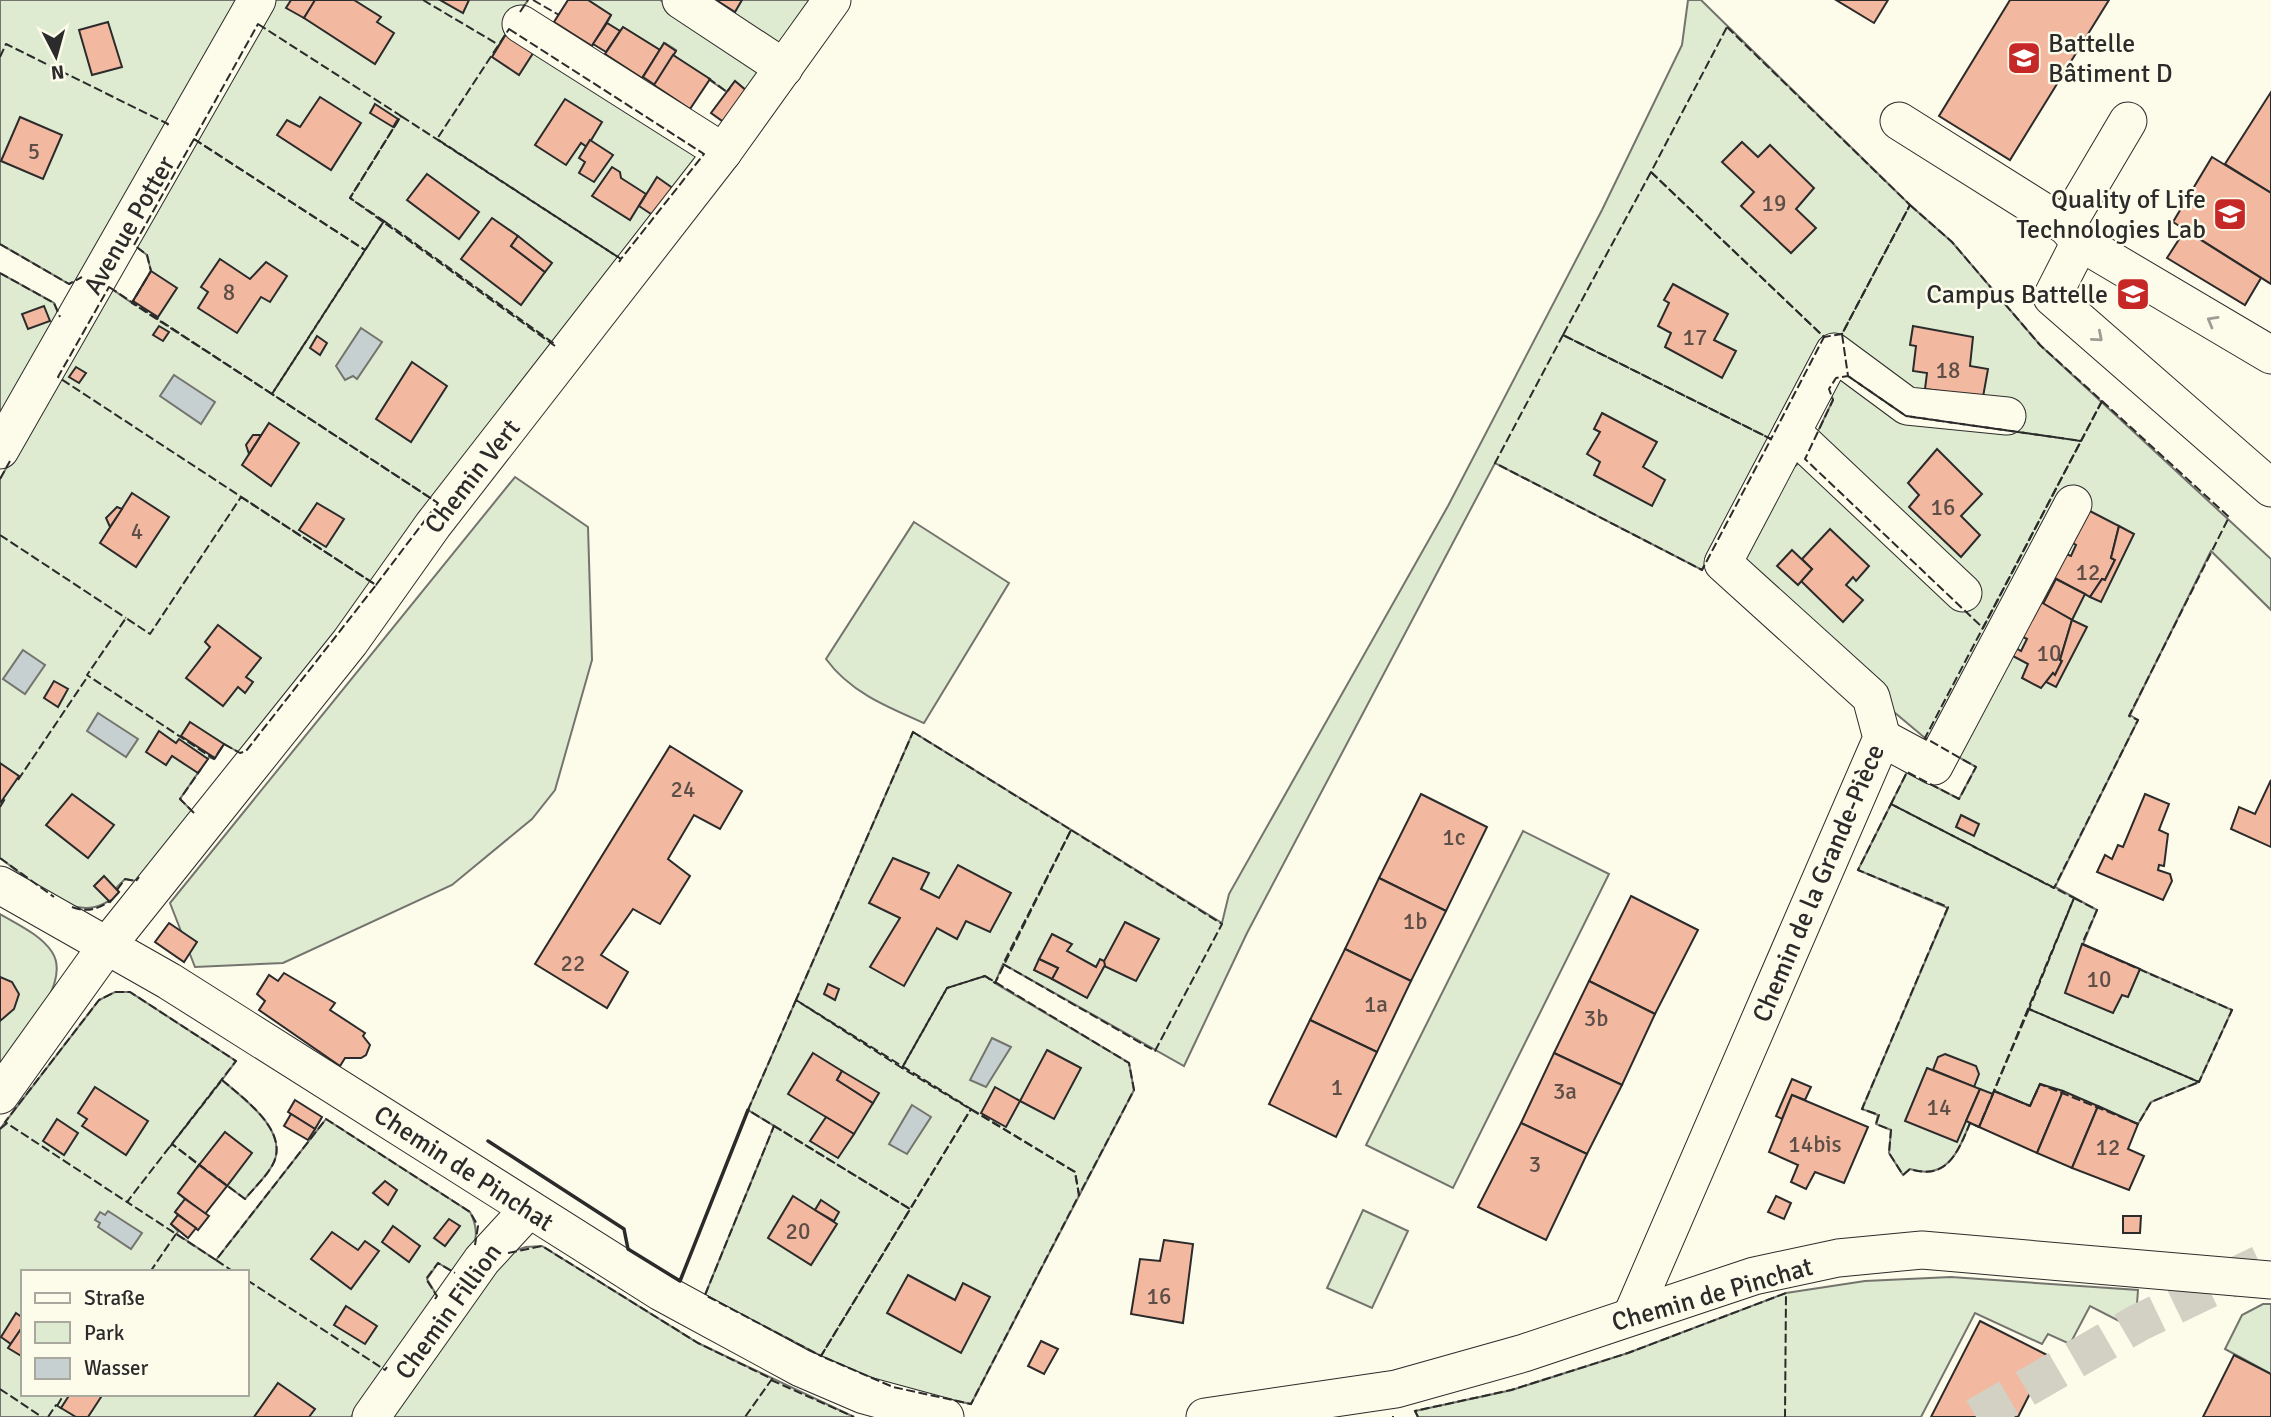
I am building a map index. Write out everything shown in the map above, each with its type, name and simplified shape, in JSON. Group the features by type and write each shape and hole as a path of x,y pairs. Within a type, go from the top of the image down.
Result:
{"street":[{"name":"Avenue Potter","path":"0,450 257,0"},
{"path":"681,0 784,68"},
{"name":"Chemin Vert","path":"0,1095 106,947 350,642 433,525 723,152 832,0"},
{"path":"521,24 723,152"},
{"path":"1899,121 2073,234 2271,355"},
{"path":"2128,121 2073,234 2052,297 2271,488"},
{"name":"Chemin de la Grande-Pièce","path":"1632,1315 1882,738 1871,697 1723,563 1834,352 1908,406 2007,416"},
{"path":"1792,432 1964,593"},
{"path":"1882,738 1934,766 2073,504"},
{"name":"Chemin de Pinchat","path":"0,885 169,981 640,1279 801,1368 864,1395 945,1417"},
{"name":"Chemin Fillion","path":"371,1417 482,1260 529,1209"},
{"name":"Chemin de Pinchat","path":"1205,1417 1395,1390 1524,1353 1754,1276 1838,1258 1922,1250 2271,1280"}],"green space":[{"path":"0,0 238,0 81,279 69,284 0,244"},
{"path":"271,0 528,0 509,29 704,154 376,585 240,753 224,744 214,759 209,757 180,799 194,813 136,881 125,879 116,888 119,892 104,904 89,908 73,906 43,891 0,858 0,479 109,287 132,303 151,271 147,255 134,245"},
{"path":"588,0 660,0 765,68 748,92 735,81 727,92 673,55 676,50 665,43 660,50 623,27 620,31 607,23 611,15"},
{"path":"716,0 815,0 778,53 729,22 735,12"},
{"path":"1688,0 1701,0 1910,205 1952,242 2040,345 2271,559 2271,610 2211,551 2130,715 2138,720 2055,887 2097,910 2083,944 2232,1010 2199,1082 2151,1102 2138,1124 2040,1084 2030,1106 1995,1091 1979,1127 1970,1123 1961,1144 1949,1161 1933,1171 1910,1169 1903,1175 1889,1153 1891,1130 1876,1124 1878,1115 1862,1109 1948,908 1858,870 1907,772 1959,799 1976,767 1925,738 1894,712 1864,672 1747,567 1745,556 1784,475 1805,458 1833,400 1829,389 1836,378 1848,376 1842,334 1824,337 1702,570 1495,463 1247,933 1184,1066 1003,964 995,983 1129,1063 1134,1090 971,1404 893,1387 821,1356 705,1295 774,1126 748,1110 913,732 1222,923 1229,894 1448,506 1602,210 1682,45"},
{"path":"0,273 54,303 60,317 0,422"},
{"path":"515,477 588,527 592,660 555,790 532,819 452,885 283,963 195,967 170,903"},
{"path":"914,522 1009,583 924,723 858,690 826,659"},
{"path":"1523,831 1609,874 1453,1188 1366,1145"},
{"path":"0,914 42,940 52,952 57,965 50,995 41,1011 0,1065"},
{"path":"115,992 130,992 236,1061 222,1080 262,1116 275,1139 277,1152 273,1164 245,1199 199,1165 178,1193 185,1199 175,1212 178,1215 171,1224 178,1231 177,1234 216,1260 326,1119 470,1212 476,1237 455,1273 438,1263 427,1279 437,1296 351,1417 0,1417 0,1129 99,1000"},
{"path":"1363,1210 1408,1231 1372,1308 1327,1288"},
{"path":"542,1246 698,1343 854,1417 385,1417 507,1253 526,1247"},
{"path":"1951,1277 2138,1290 2137,1304 2129,1326 2090,1306 2070,1344 2048,1334 2042,1344 1975,1313 1921,1417 1418,1417 1415,1411 1512,1390 1628,1353 1786,1293 1865,1281"},
{"path":"2263,1304 2271,1304 2271,1374 2225,1349 2242,1315"}],"water":[{"path":"361,328 382,342 357,379 353,376 345,380 336,366"},
{"path":"174,375 215,402 201,424 160,396"},
{"path":"23,650 45,665 25,694 3,679"},
{"path":"98,713 138,739 126,757 87,731"},
{"path":"992,1038 1011,1047 986,1087 970,1080"},
{"path":"912,1105 931,1117 907,1154 889,1144"},
{"path":"108,1211 142,1233 131,1249 98,1227 100,1223 95,1220 100,1212 105,1215"}],"building":[{"path":"291,0 315,1 304,18 286,8"},
{"path":"315,0 354,0 381,17 377,22 394,33 375,64 304,18"},
{"path":"440,0 469,0 463,13"},
{"path":"568,0 588,0 611,15 592,46 554,22"},
{"path":"716,0 742,0 735,12"},
{"path":"1836,0 1888,0 1874,23"},
{"name":"Battelle Bâtiment D","path":"2010,0 2109,0 2010,160 1939,116"},
{"path":"108,22 122,67 92,75 79,30"},
{"path":"607,23 620,31 606,52 593,44"},
{"path":"623,27 660,50 642,78 605,54"},
{"path":"509,29 537,47 519,75 492,57"},
{"path":"664,43 676,51 655,85 643,77"},
{"path":"673,55 710,79 690,109 654,85"},
{"path":"735,81 748,92 725,123 711,113"},
{"path":"2271,92 2271,193 2225,164"},
{"path":"320,97 361,123 331,170 277,135 287,120 300,127"},
{"path":"565,99 602,122 587,147 581,143 566,165 535,145"},
{"path":"375,104 398,119 393,127 370,113"},
{"path":"20,117 62,135 43,179 1,161"},
{"path":"590,140 613,155 594,182 579,173 585,162 579,158"},
{"path":"1742,142 1758,157 1770,145 1814,188 1796,209 1816,228 1791,253 1741,206 1754,192 1722,162"},
{"path":"2212,157 2271,193 2271,284 2173,222"},
{"path":"612,167 620,172 621,178 646,194 630,220 592,196"},
{"path":"427,174 479,212 459,239 407,200"},
{"path":"657,177 674,189 654,216 639,206"},
{"path":"492,218 518,236 511,246 545,272 521,305 461,259"},
{"path":"2185,230 2261,278 2245,305 2167,258"},
{"path":"518,236 552,263 545,272 511,246"},
{"path":"220,259 250,279 266,262 287,276 270,302 261,297 237,333 198,308 208,292 201,287"},
{"path":"151,271 177,288 158,317 133,301"},
{"path":"1673,284 1728,314 1714,340 1736,351 1722,378 1665,347 1671,333 1658,326 1669,303 1664,300"},
{"path":"44,306 50,321 28,329 22,314"},
{"path":"159,326 169,332 163,341 153,335"},
{"path":"1913,326 1973,337 1970,366 1988,369 1983,397 1925,389 1927,373 1913,371 1916,346 1910,345"},
{"path":"317,336 327,343 320,355 310,348"},
{"path":"412,362 447,386 411,442 376,419"},
{"path":"76,367 86,373 79,383 69,377"},
{"path":"1602,413 1657,442 1643,467 1665,480 1652,506 1594,475 1600,462 1587,454 1600,432 1594,429"},
{"path":"269,423 299,443 271,486 242,465"},
{"path":"253,435 261,435 249,454 246,445"},
{"path":"1937,449 1982,494 1961,516 1980,535 1961,557 1909,507 1919,495 1908,483"},
{"path":"132,493 169,517 136,567 100,543"},
{"path":"317,503 344,519 326,547 299,530"},
{"path":"117,507 122,509 110,527 106,518"},
{"path":"2086,509 2119,526 2111,558 2115,560 2105,580 2102,579 2090,597 2051,576 2064,553 2071,556 2076,545 2069,541"},
{"path":"2119,526 2134,534 2101,602 2090,597 2102,579 2105,580 2115,560 2111,558"},
{"path":"1830,529 1869,566 1856,581 1853,577 1846,585 1863,600 1843,622 1801,581 1812,569 1802,559"},
{"path":"1792,550 1812,569 1798,585 1777,566"},
{"path":"2056,579 2085,594 2072,620 2043,604"},
{"path":"2039,601 2072,620 2060,660 2062,661 2055,675 2053,673 2041,688 2022,678 2028,664 2011,655 2014,647 2021,651 2027,639 2021,636"},
{"path":"2072,620 2087,627 2056,687 2046,682 2053,673 2055,675 2062,661 2060,660"},
{"path":"218,625 261,658 246,677 253,682 245,693 238,687 223,706 186,678 210,647 205,642"},
{"path":"54,681 68,689 58,707 44,698"},
{"path":"190,722 224,744 215,758 181,736"},
{"path":"159,731 176,743 179,739 208,759 198,773 172,756 166,765 146,752"},
{"path":"670,746 742,791 720,829 694,815 668,859 690,876 660,924 633,909 601,955 628,972 607,1008 535,964"},
{"path":"0,763 19,776 1,802 0,801"},
{"path":"2271,780 2271,847 2231,829 2239,807 2255,814"},
{"path":"72,794 114,825 88,858 46,825"},
{"path":"1421,794 1487,827 1446,911 1379,878"},
{"path":"2145,794 2169,804 2159,830 2168,834 2164,866 2159,865 2158,870 2170,874 2172,881 2163,900 2097,872 2105,855 2112,859 2118,845 2123,847"},
{"path":"1961,815 1979,824 1974,836 1956,827"},
{"path":"893,858 929,873 921,889 939,898 958,865 1011,893 990,932 966,921 957,939 937,928 904,986 870,967 900,918 869,903"},
{"path":"104,876 119,892 110,902 94,886"},
{"path":"1379,878 1446,911 1411,981 1345,949"},
{"path":"1631,896 1698,930 1655,1014 1589,981"},
{"path":"1125,922 1159,939 1136,981 1102,965"},
{"path":"169,923 197,942 184,962 155,942"},
{"path":"1052,934 1072,944 1067,951 1096,967 1100,959 1104,961 1105,965 1087,998 1052,979 1058,968 1039,959"},
{"path":"2082,944 2140,969 2128,997 2122,995 2113,1013 2065,993"},
{"path":"1345,949 1411,981 1377,1052 1310,1020"},
{"path":"1039,959 1058,968 1052,979 1034,970"},
{"path":"284,973 335,1003 330,1010 365,1033 363,1036 370,1045 366,1055 361,1058 345,1058 340,1066 259,1010 265,1001 257,994 269,975 278,981"},
{"path":"0,977 12,982 19,994 14,1009 0,1021"},
{"path":"1589,981 1655,1014 1622,1085 1554,1053"},
{"path":"828,984 839,989 835,1000 824,994"},
{"path":"1310,1020 1377,1052 1336,1137 1269,1104"},
{"path":"1047,1050 1081,1068 1054,1119 1020,1101"},
{"path":"813,1053 842,1071 837,1080 873,1103 854,1134 788,1094"},
{"path":"1554,1053 1622,1085 1587,1154 1521,1123"},
{"path":"1945,1054 1976,1066 1979,1074 1974,1087 1933,1070 1938,1057"},
{"path":"1927,1068 1980,1089 1957,1142 1905,1121"},
{"path":"842,1071 879,1093 873,1103 837,1080"},
{"path":"1792,1079 1811,1087 1805,1100 1792,1095 1782,1119 1776,1116"},
{"path":"2040,1084 2063,1091 2037,1153 1979,1127 1994,1091 2030,1106"},
{"path":"95,1087 148,1121 126,1155 82,1126 87,1119 78,1113"},
{"path":"995,1087 1020,1101 1006,1127 981,1113"},
{"path":"1980,1089 1993,1094 1979,1127 1966,1121"},
{"path":"2063,1091 2098,1106 2072,1168 2037,1153"},
{"path":"1792,1095 1868,1127 1844,1183 1815,1172 1806,1189 1791,1182 1798,1165 1769,1152"},
{"path":"295,1100 322,1117 315,1129 288,1112"},
{"path":"2098,1106 2138,1124 2128,1149 2144,1156 2129,1190 2072,1168"},
{"path":"291,1114 315,1129 308,1140 284,1126"},
{"path":"826,1117 854,1134 838,1158 810,1141"},
{"path":"57,1119 78,1133 64,1155 43,1141"},
{"path":"1521,1123 1587,1154 1546,1240 1478,1207"},
{"path":"225,1132 252,1153 227,1186 199,1165"},
{"path":"199,1165 227,1186 205,1214 178,1193"},
{"path":"385,1181 397,1190 388,1205 373,1193"},
{"path":"793,1196 837,1224 811,1265 768,1238"},
{"path":"1776,1196 1791,1203 1784,1219 1768,1212"},
{"path":"185,1199 209,1216 198,1230 175,1212"},
{"path":"821,1200 839,1212 834,1221 815,1210"},
{"path":"178,1215 196,1228 188,1238 171,1224"},
{"path":"2123,1216 2141,1216 2140,1233 2123,1233"},
{"path":"449,1219 460,1226 445,1246 434,1238"},
{"path":"393,1226 420,1246 409,1262 382,1242"},
{"path":"332,1232 358,1250 365,1241 379,1251 351,1289 311,1259"},
{"path":"1164,1240 1193,1244 1183,1323 1131,1314 1140,1259 1160,1261"},
{"path":"908,1275 955,1300 963,1283 990,1297 961,1353 887,1313"},
{"path":"346,1306 377,1326 365,1344 334,1325"},
{"path":"16,1313 21,1317 21,1329 11,1344 1,1337"},
{"path":"1980,1321 2049,1356 2018,1417 1931,1417"},
{"path":"21,1329 21,1356 8,1348"},
{"path":"1041,1341 1058,1349 1044,1374 1028,1366"},
{"path":"2234,1355 2271,1374 2271,1417 2203,1417"},
{"path":"278,1383 315,1409 309,1417 254,1417"},
{"path":"69,1396 102,1396 88,1417 76,1417 61,1408"}],"tunnel":[{"path":"1976,1417 2138,1323 2271,1259"}],"fence":[{"path":"423,0 499,45"},
{"path":"520,12 528,0"},
{"path":"533,0 559,15"},
{"path":"258,24 401,116 350,198 384,221 365,250 194,139 258,24"},
{"path":"1727,27 1910,205 1842,334 1824,337 1651,172 1727,27"},
{"path":"509,29 704,154 621,259 437,139 509,29"},
{"path":"0,57 6,44 168,124 166,127"},
{"path":"708,78 727,92 730,88"},
{"path":"555,346 350,198 401,116 621,259 619,262"},
{"path":"194,139 365,250 272,394 132,303 151,271 147,255 134,245 194,139"},
{"path":"1651,172 1824,337 1771,439 1563,335 1651,172"},
{"path":"1910,205 1952,242 2040,345 2102,401 2081,441 1906,416 1848,376 1842,334 1910,205"},
{"path":"384,221 556,345"},
{"path":"384,221 272,394 435,501"},
{"path":"0,244 69,284 82,277"},
{"path":"0,273 54,303 60,317"},
{"path":"109,287 438,503 376,585 58,377 109,287"},
{"path":"1563,335 1771,439 1702,570 1495,463 1563,335"},
{"path":"1848,376 1906,416 2081,441 1983,628 1805,459 1833,400 1829,389 1836,378 1848,376"},
{"path":"2102,401 2229,517 2129,716 2138,720 2054,888 1891,804 1907,772 1959,799 1976,767 1925,738 2102,401"},
{"path":"0,479 10,461"},
{"path":"241,497 376,585 246,751 240,753 224,744 214,759 87,675 126,618 150,634 241,497"},
{"path":"0,535 126,618"},
{"path":"18,780 88,676"},
{"path":"913,732 1071,830 995,983 985,976 947,988 902,1068 796,1000 913,732"},
{"path":"194,813 180,799 201,769"},
{"path":"0,807 6,797"},
{"path":"1891,804 2074,898 1979,1127 1970,1123 1961,1144 1942,1167 1923,1172 1910,1169 1903,1175 1889,1153 1891,1130 1876,1124 1879,1115 1862,1109 1948,907 1858,870 1891,804"},
{"path":"1071,830 1222,924 1155,1051 1003,964 1071,830"},
{"path":"0,858 54,897"},
{"path":"117,890 125,879 136,881 139,877"},
{"path":"2074,898 2097,910 2082,944 2232,1010 2199,1082 2029,1009 2074,898"},
{"path":"72,907 93,909 111,900"},
{"path":"985,976 1129,1063 1134,1090 1079,1195 1075,1172 902,1068 947,988 985,976"},
{"path":"115,992 130,992 236,1061 127,1202 5,1122 99,1000 115,992"},
{"path":"796,1000 971,1109 910,1209 748,1110 796,1000"},
{"path":"2029,1009 2199,1082 2151,1102 2138,1124 2040,1084 2030,1106 1994,1091 2029,1009"},
{"path":"222,1080 262,1116 275,1139 277,1152 273,1164 245,1199 172,1144 222,1080"},
{"path":"971,1109 1075,1172 1079,1195 971,1404 893,1387 821,1356 971,1109"},
{"path":"231,1270 216,1260 326,1119 470,1212 478,1226 475,1245"},
{"path":"0,1129 7,1123"},
{"path":"774,1126 910,1209 821,1356 705,1295 774,1126"},
{"path":"170,1147 172,1144 199,1165 197,1168"},
{"path":"129,1200 127,1202 219,1262"},
{"path":"151,1270 176,1234 174,1232"},
{"path":"508,1253 542,1246 698,1343 772,1379 745,1417"},
{"path":"435,1299 437,1296 426,1279 438,1263 455,1273"},
{"path":"248,1281 385,1370 387,1367"},
{"path":"1418,1417 1415,1411 1511,1390 1628,1353 1786,1293 1785,1417"},
{"path":"771,1380 854,1417"},
{"path":"0,1389 42,1417"},
{"path":"57,1406 63,1396"},
{"path":"48,1417 56,1405 64,1410"}],"wall":[{"path":"488,1141 624,1229 628,1249 680,1281 748,1110"}],"place":[{"name":"Battelle Bâtiment D","path":"2024,58"},
{"name":"Quality of Life Technologies Lab","path":"2230,214"},
{"name":"Campus Battelle","path":"2133,294"}]}
